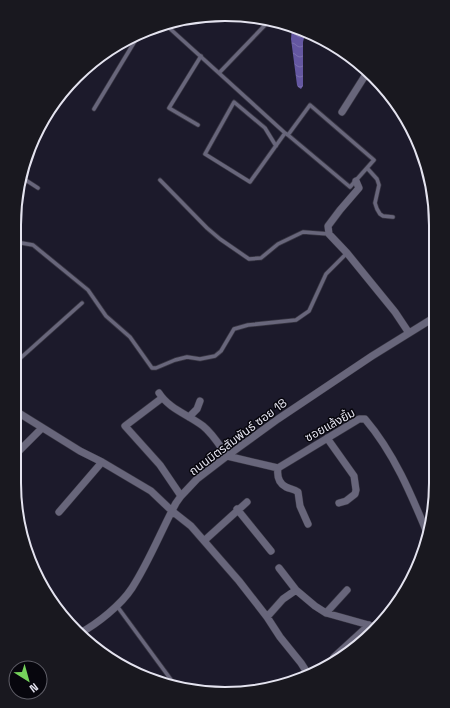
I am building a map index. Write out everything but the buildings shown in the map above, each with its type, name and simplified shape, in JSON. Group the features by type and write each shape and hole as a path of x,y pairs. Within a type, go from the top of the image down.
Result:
{"street":[{"path":"342,112 365,77"},
{"path":"356,181 359,188 328,226 329,234 347,253 395,312 409,333"},
{"name":"ถนนมิตรสัมพันธ์ ซอย 18","path":"84,630 93,625 117,605 131,590 181,496 198,479 278,419 372,356 429,321"},
{"path":"181,496 160,465 125,426 160,395 170,405 203,426 212,435 227,456 278,468 277,474 279,481 286,487 294,489 298,492 300,506 308,524"},
{"path":"189,417 198,409 200,401"},
{"path":"21,414 80,451 102,462 151,491 172,511 192,526 239,581 305,670"},
{"name":"ซอยแล้งยิ้ม","path":"278,468 359,419 365,419 386,447 411,493 424,526"},
{"path":"21,449 42,428"},
{"path":"327,438 354,476 356,490 355,494 346,501 339,503"},
{"path":"59,512 102,462"},
{"path":"205,540 237,509 247,502"},
{"path":"237,509 271,551"},
{"path":"279,568 296,590 326,613 370,626"},
{"path":"267,617 283,599 296,590"},
{"path":"326,613 347,590"},
{"path":"346,647 361,635"}],"lane":[{"path":"219,73 265,25"},
{"path":"171,28 286,134 350,187 374,160 310,105 286,134 276,146 250,182 205,154 234,102 266,128 276,146"},
{"path":"94,109 134,42"},
{"path":"198,125 169,108 200,56"},
{"path":"367,168 377,179 379,185 375,203 377,209 383,216 393,217"},
{"path":"26,180 38,188"},
{"path":"160,180 207,228 249,259 260,258 278,244 303,232 329,234"},
{"path":"21,243 32,245 88,290 106,316 130,337 152,368 187,357 200,359 215,356 221,351 234,329 248,325 296,320 309,311 326,274 347,253"},
{"path":"21,358 82,303"},
{"path":"117,605 171,680"}],"water":[{"path":"292,32 304,37 303,86 301,89 297,85 291,39"},
{"path":"45,580 52,590 57,599"}]}
